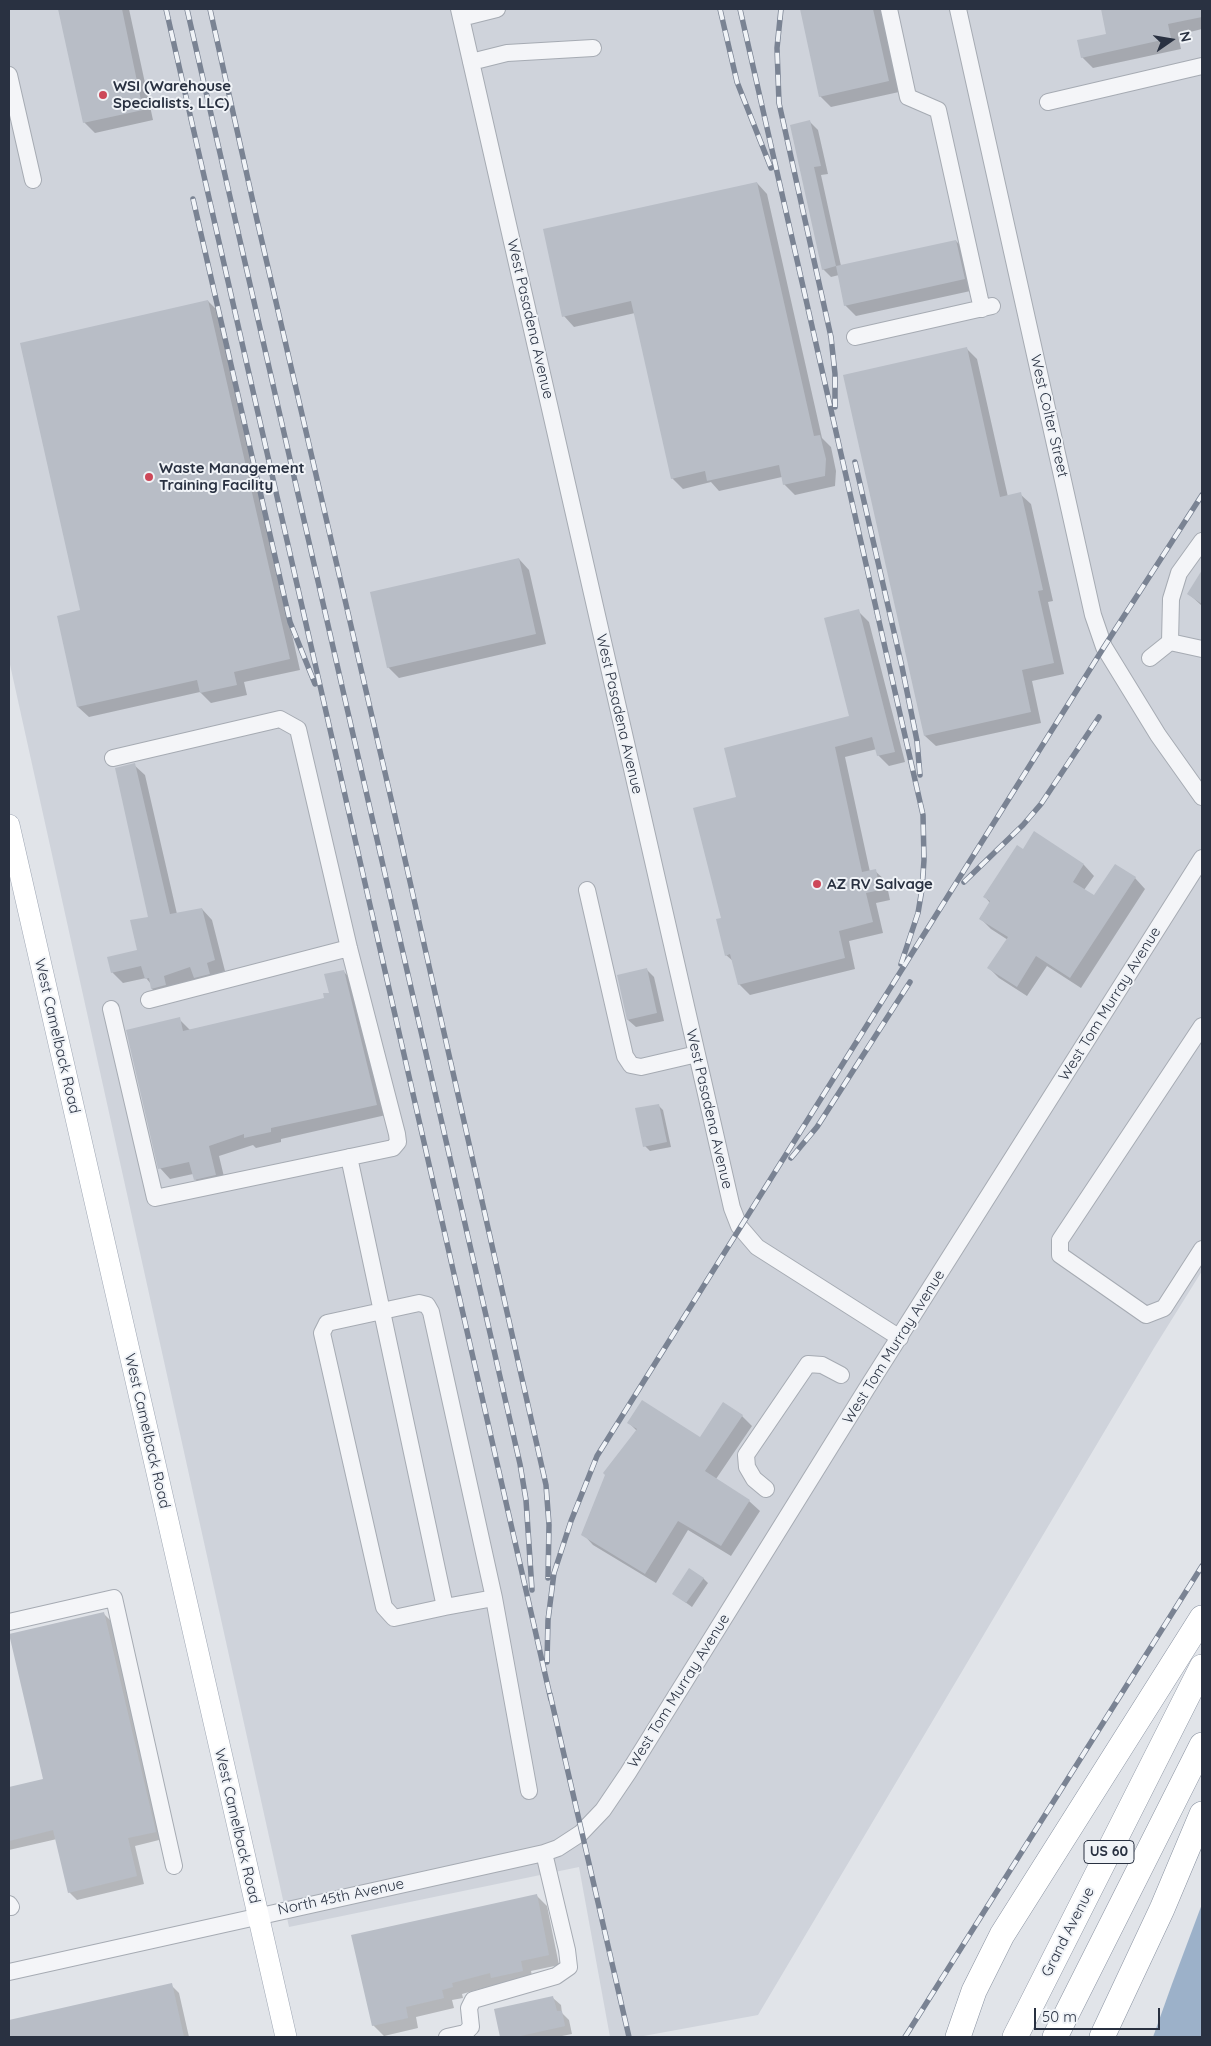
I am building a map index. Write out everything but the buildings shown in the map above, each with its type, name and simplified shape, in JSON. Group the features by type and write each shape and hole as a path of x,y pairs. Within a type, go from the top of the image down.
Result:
{"highway":[{"path":"958,2037 974,1992 1002,1935 1202,1618"},
{"name":"Grand Avenue","path":"1015,2037 1202,1667"},
{"name":"US 60","path":"1055,2037 1202,1745"},
{"path":"1102,2037 1162,1909 1202,1814"}],"main road":[{"name":"West Camelback Road","path":"9,825 12,851 286,2037"}],"street":[{"path":"460,13 497,9"},
{"path":"855,337 987,307 938,110 908,97 889,9"},
{"name":"West Colter Street","path":"958,9 1093,615 1104,647 1158,734 1202,797"},
{"name":"West Pasadena Avenue","path":"460,13 728,1191 739,1226 758,1247 900,1338"},
{"path":"471,62 507,53 593,48"},
{"path":"1048,102 1202,66"},
{"path":"9,75 33,180"},
{"path":"1170,642 1171,599 1179,573 1202,541"},
{"path":"1170,642 1202,649"},
{"path":"1150,658 1170,642"},
{"path":"111,1008 155,1198 393,1148 398,1142 349,948 298,729 280,719 113,758"},
{"name":"West Tom Murray Avenue","path":"581,1833 602,1810 628,1773 1202,858"},
{"path":"587,890 625,1056 631,1065 641,1067 697,1054"},
{"path":"149,1000 349,948"},
{"path":"1202,1026 1060,1240 1060,1255 1146,1314 1164,1308 1202,1249"},
{"path":"349,1157 445,1607"},
{"path":"494,1598 394,1618 384,1607 322,1333 327,1323 419,1303 427,1305 431,1312 494,1598 529,1791"},
{"path":"766,1489 750,1473 747,1467 746,1455 808,1364 822,1365 841,1375"},
{"path":"9,1622 114,1598 174,1866"},
{"name":"North 45th Avenue","path":"9,1972 544,1853 558,1848 581,1833"},
{"path":"448,2037 465,2033 471,2026 469,2008 473,2000 556,1976 569,1967 567,1950 544,1853"}],"shaded area":[{"path":"9,9 1202,9 1202,1271 1154,1348 758,2015 638,2037 610,2037 579,1867 289,1927 9,660"}],"water":[{"path":"1202,1904 1202,2037 1153,2037 1172,1984"}],"railway":[{"path":"166,9 551,1700"},
{"path":"187,9 520,1464 526,1500 532,1590"},
{"path":"210,9 546,1485 549,1525 548,1578"},
{"path":"720,9 737,82 771,168"},
{"path":"740,9 923,815 924,860 922,889 918,913 901,964"},
{"path":"781,9 777,48 779,103 831,337 835,374 835,407"},
{"path":"193,199 290,622 315,684"},
{"path":"855,462 902,667 917,741 920,775"},
{"path":"547,1662 548,1620 554,1573 571,1521 597,1456 1104,647 1202,495"},
{"path":"964,882 1023,825 1041,804 1099,717"},
{"path":"791,1158 817,1127 910,982"},
{"path":"905,2037 1202,1566"},
{"path":"550,1694 629,2037"}],"place":[{"name":"WSI (Warehouse Specialists, LLC)","path":"103,95"},
{"name":"Waste Management Training Facility","path":"149,477"},
{"name":"AZ RV Salvage","path":"817,884"}]}
